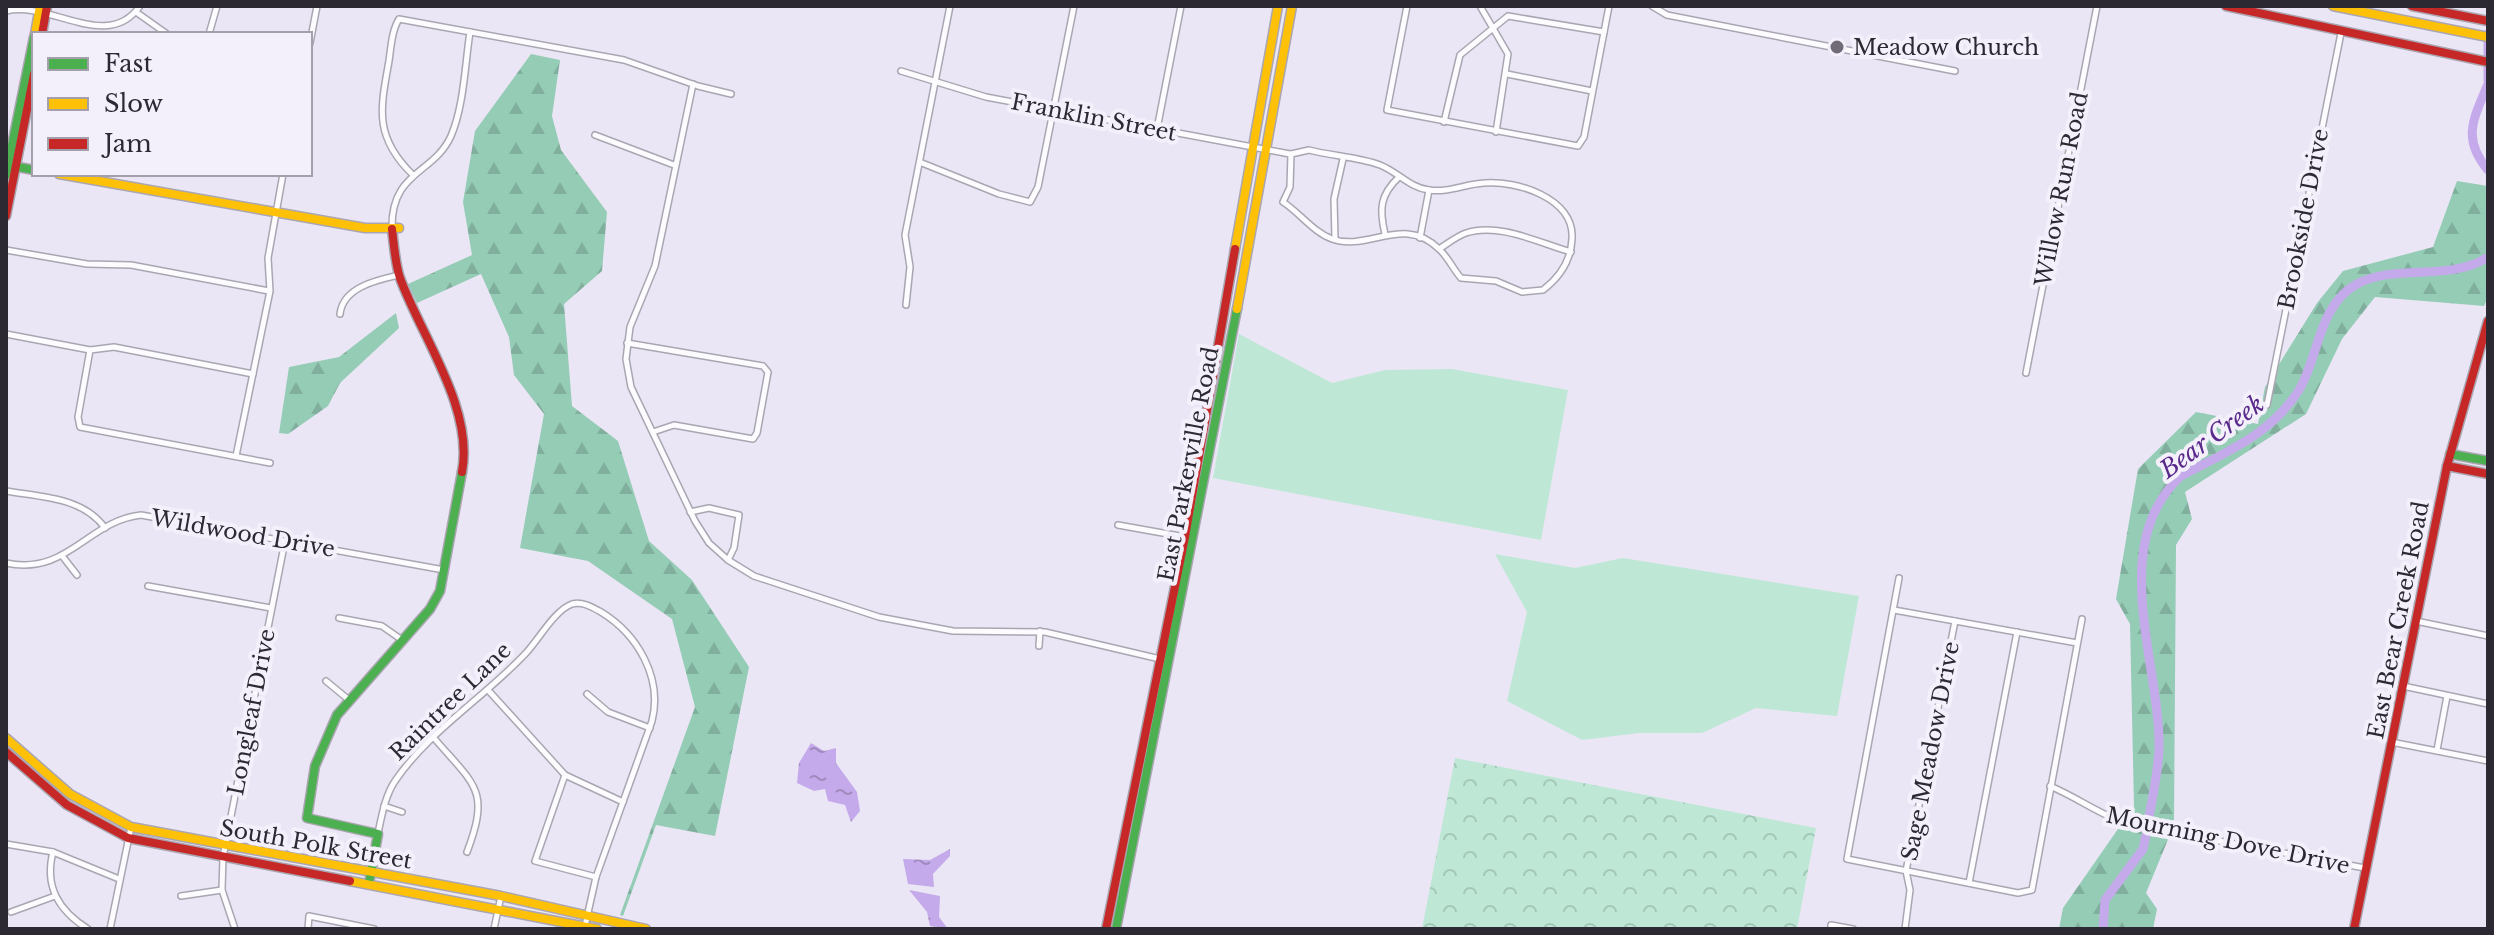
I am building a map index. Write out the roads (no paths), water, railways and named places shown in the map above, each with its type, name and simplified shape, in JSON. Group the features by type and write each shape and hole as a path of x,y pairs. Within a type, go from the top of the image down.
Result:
{"main road":[{"name":"East Parkerville Road","path":"1189,538 1208,407 1278,6"},
{"name":"East Parkerville Road","path":"1106,929 1131,828 1218,410 1292,6"},
{"path":"2226,6 2488,62"},
{"path":"2333,6 2488,37"},
{"path":"2412,6 2488,21"},
{"path":"42,32 43,8"},
{"path":"35,32 43,8"},
{"path":"1275,24 1288,26"},
{"path":"6,175 30,89 32,62"},
{"path":"1265,84 1272,90 1272,125"},
{"path":"10,166 32,170"},
{"path":"6,216 10,166"},
{"path":"71,176 365,228 395,228 399,275 465,430 465,456 444,570 435,601 349,700 322,745 306,813 310,821 378,834"},
{"name":"East Bear Creek Road","path":"2354,929 2447,466 2488,321"},
{"path":"1208,407 1218,410"},
{"path":"2450,454 2488,461"},
{"path":"2447,466 2488,474"},
{"name":"South Polk Street","path":"6,738 70,794 131,827 225,847 501,896 645,929"},
{"name":"South Polk Street","path":"6,752 67,805 128,838 597,929"},
{"name":"East Parkerville Road","path":"1116,929 1131,828"},
{"name":"Raintree Lane","path":"369,883 378,834"}],"street":[{"path":"6,11 43,8 88,25 103,26 119,24 140,6"},
{"path":"210,32 217,6"},
{"path":"312,32 317,6"},
{"path":"906,305 910,267 905,235 922,163 950,6"},
{"path":"922,163 999,194 1030,202 1038,187 1074,6"},
{"path":"1157,129 1181,6"},
{"path":"1407,6 1387,110 1578,146 1584,137 1609,6"},
{"path":"1480,6 1494,25 1508,54 1496,132"},
{"path":"1652,6 1667,15 1955,71"},
{"name":"Willow Run Road","path":"2026,373 2097,6"},
{"path":"136,12 164,32"},
{"path":"1444,122 1460,55 1494,25 1515,15 1604,32"},
{"path":"413,175 391,151 381,119 398,19 634,62 693,84 731,94"},
{"path":"395,228 396,202 413,175 441,151 451,135 470,32"},
{"name":"Brookside Drive","path":"2267,405 2341,33"},
{"name":"Franklin Street","path":"901,71 986,97 1291,154 1309,150 1374,163 1429,190"},
{"path":"1507,74 1592,91"},
{"path":"693,84 655,266 626,342 629,380 704,536 728,560 754,576 879,617 953,631 1040,631 1164,659"},
{"path":"595,135 674,165"},
{"path":"1291,154 1290,187 1283,202 1319,233 1335,240 1361,241 1385,234 1420,238 1439,249 1461,278 1496,281 1530,293 1551,284 1571,252 1572,232 1569,220 1557,204 1545,196 1491,182 1429,190 1420,238"},
{"path":"1335,240 1334,199 1343,159"},
{"path":"236,456 270,291 268,258 283,176"},
{"path":"1385,234 1382,200 1399,177"},
{"path":"1439,249 1466,233 1481,231 1503,232 1571,252"},
{"path":"6,250 87,264 131,265 270,291"},
{"path":"340,314 341,306 357,290 399,275"},
{"path":"6,334 90,350 114,347 253,374"},
{"path":"626,342 767,369 754,438 674,425 653,432"},
{"path":"90,350 78,417 80,427 270,463"},
{"path":"6,491 81,506 97,516 105,528"},
{"path":"690,512 713,508 739,515 734,548 728,560"},
{"name":"Wildwood Drive","path":"6,563 36,566 63,557 123,517 141,515 444,570"},
{"path":"1118,525 1189,538"},
{"name":"Longleaf Drive","path":"235,929 222,890 223,857 285,541"},
{"path":"63,557 77,575"},
{"path":"1899,578 1847,859 2018,893 2032,890 2082,619"},
{"path":"148,586 271,608"},
{"name":"Raintree Lane","path":"378,834 384,806 394,783 434,738 488,690 570,605 579,603 603,613 639,646 654,700 650,728"},
{"path":"1894,610 2077,643"},
{"path":"339,618 382,626 403,641"},
{"name":"Sage Meadow Drive","path":"1905,929 1910,890 1906,871 1955,621"},
{"path":"2416,621 2488,636"},
{"path":"1039,646 1040,631"},
{"path":"1969,883 2017,632"},
{"path":"326,681 349,700"},
{"path":"2403,686 2488,704"},
{"path":"488,690 565,775 623,802"},
{"path":"585,926 596,877 650,728 608,712 587,694"},
{"path":"2437,750 2447,696"},
{"path":"434,738 470,779 480,797 479,820 467,852"},
{"path":"2391,742 2488,761"},
{"path":"565,775 535,861 596,877"},
{"name":"Mourning Dove Drive","path":"2050,786 2083,800 2097,813 2127,824 2366,868"},
{"path":"384,806 402,812"},
{"path":"110,929 131,827"},
{"path":"6,844 53,852 119,879"},
{"path":"53,852 49,877 55,896 72,919 88,929"},
{"path":"181,896 222,890"},
{"path":"11,912 55,896"},
{"path":"494,929 501,896"},
{"path":"308,929 309,916 374,929"},
{"path":"1831,927 1853,929"}],"water":[{"path":"811,743 824,751 836,748 836,763 857,792 860,811 851,822 845,805 828,801 825,789 814,791 797,783 799,763"},
{"path":"950,849 950,856 933,874 934,887 908,884 903,859 930,860"},
{"path":"909,890 940,896 939,917 948,929 930,926 927,912"}],"waterway":[{"name":"Bear Creek","path":"2488,34 2488,80"},
{"name":"Bear Creek","path":"2488,84 2475,118 2472,138 2488,170"},
{"name":"Bear Creek","path":"2148,823 2159,749 2143,607 2142,570 2146,536 2159,504 2181,476 2246,441 2288,405 2306,377 2327,318 2344,293 2373,278 2457,269 2488,257"},
{"name":"Bear Creek","path":"2103,929 2105,900 2143,849 2146,835"}],"place":[{"name":"Meadow Church","path":"1837,47"}]}
